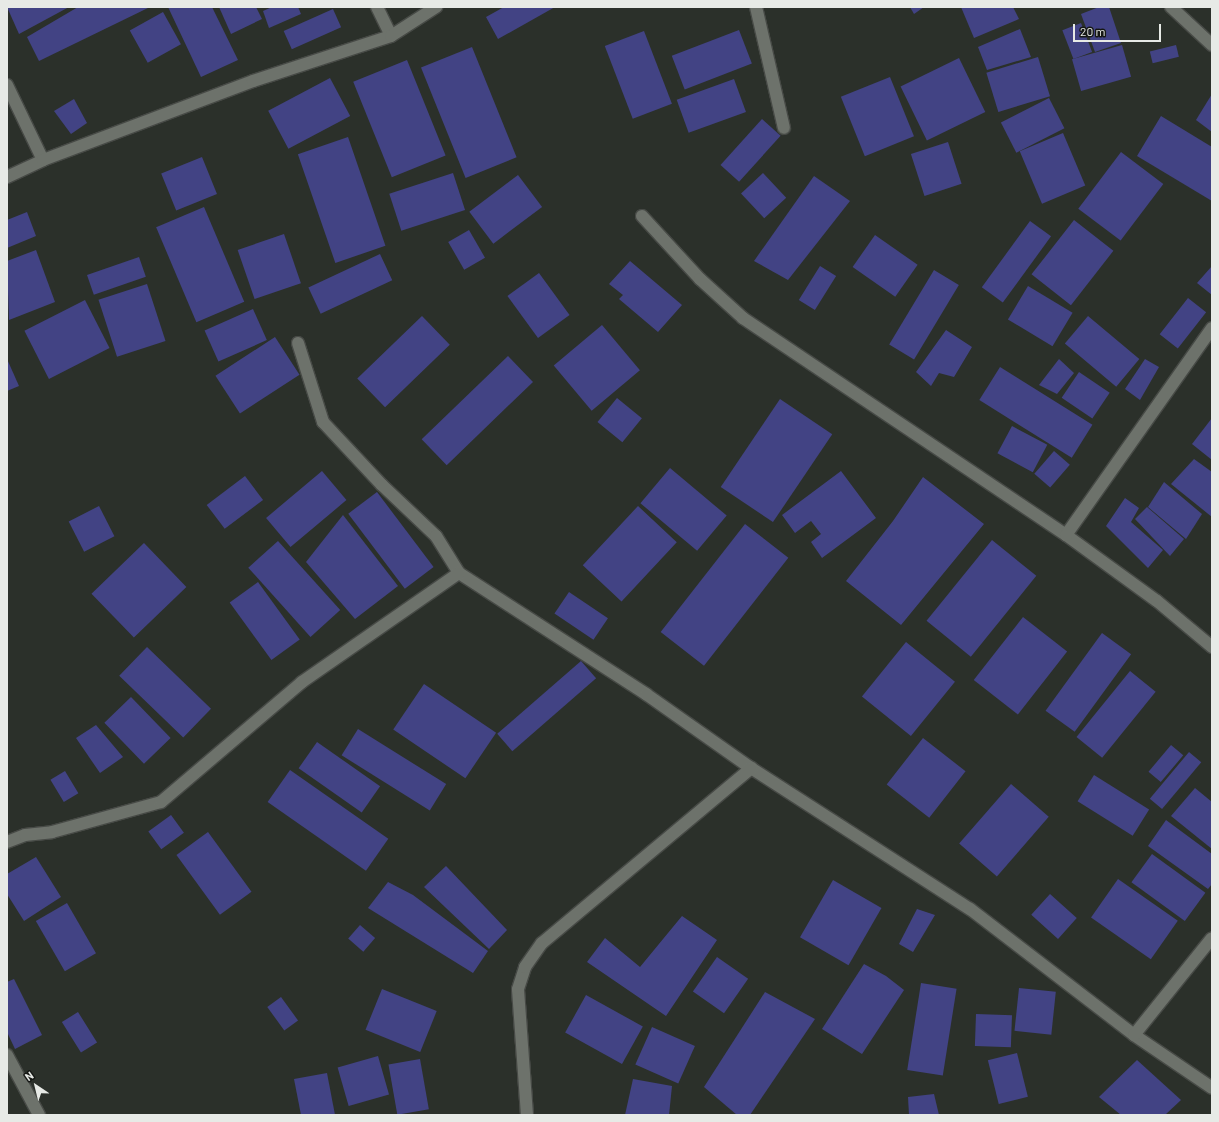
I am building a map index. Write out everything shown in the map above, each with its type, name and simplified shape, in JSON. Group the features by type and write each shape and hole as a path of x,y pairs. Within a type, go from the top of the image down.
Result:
{"street":[{"path":"377,7 390,36"},
{"path":"7,177 43,160 253,81 390,36 436,7"},
{"path":"756,7 784,128"},
{"path":"1171,7 1212,45"},
{"path":"7,85 43,160"},
{"path":"642,216 700,279 743,318 1066,535 1157,601 1212,646"},
{"path":"1066,535 1212,328"},
{"path":"298,343 323,422 382,485 436,536 459,573 646,694 751,768 970,909 1134,1034 1212,1088"},
{"path":"7,842 25,835 59,830 161,802 302,682 459,573"},
{"path":"527,1115 518,989 525,967 542,943 751,768"},
{"path":"1134,1034 1212,938"},
{"path":"7,1055 39,1115"}],"building":[{"path":"7,7 69,7 19,34"},
{"path":"78,7 150,7 39,61 27,37"},
{"path":"168,7 212,7 238,60 201,77"},
{"path":"219,7 256,7 262,19 231,34"},
{"path":"272,7 298,7 301,14 269,28 263,11"},
{"path":"504,7 555,7 498,39 486,17"},
{"path":"910,7 924,7 914,14"},
{"path":"961,7 1013,7 1019,19 974,38"},
{"path":"1099,7 1109,7 1121,43 1095,52 1081,14"},
{"path":"333,9 341,27 292,49 284,31"},
{"path":"163,12 181,44 148,63 130,30"},
{"path":"1081,23 1092,52 1073,59 1062,30"},
{"path":"1020,29 1031,57 987,70 978,47"},
{"path":"739,30 752,64 685,89 672,56"},
{"path":"644,31 672,104 633,119 605,46"},
{"path":"1122,45 1131,77 1081,91 1072,59"},
{"path":"1176,45 1179,57 1153,63 1150,52"},
{"path":"472,47 517,157 466,178 421,68"},
{"path":"1038,57 1050,96 998,112 986,73"},
{"path":"959,58 985,112 927,140 901,86"},
{"path":"407,60 446,155 392,177 353,82"},
{"path":"890,77 914,136 865,156 841,97"},
{"path":"330,78 350,116 288,149 268,111"},
{"path":"734,79 746,112 689,133 677,100"},
{"path":"1212,94 1212,132 1196,120"},
{"path":"1049,98 1064,128 1016,153 1001,123"},
{"path":"74,99 87,123 71,134 54,111"},
{"path":"1161,116 1212,147 1212,201 1137,156"},
{"path":"762,119 781,136 739,182 721,165"},
{"path":"1063,133 1085,185 1042,204 1020,151"},
{"path":"348,137 385,246 335,263 298,154"},
{"path":"948,142 962,184 925,196 911,154"},
{"path":"1121,152 1163,184 1121,241 1078,209"},
{"path":"202,157 217,194 176,211 161,173"},
{"path":"453,173 465,210 401,231 389,194"},
{"path":"763,173 786,198 764,218 741,193"},
{"path":"518,175 542,207 493,244 469,212"},
{"path":"814,176 850,201 788,280 754,261"},
{"path":"204,207 244,302 196,322 156,227"},
{"path":"27,212 36,236 7,248 7,220"},
{"path":"1074,220 1113,251 1071,305 1032,274"},
{"path":"1030,221 1051,236 1003,303 982,287"},
{"path":"469,230 485,258 464,270 448,242"},
{"path":"284,234 301,283 255,299 238,250"},
{"path":"875,235 918,265 895,297 853,267"},
{"path":"36,250 55,302 9,320 7,261"},
{"path":"380,254 392,280 321,314 308,287"},
{"path":"139,257 146,277 94,295 87,275"},
{"path":"630,261 682,305 658,332 619,299 623,295 609,284"},
{"path":"820,266 836,276 815,310 799,300"},
{"path":"1212,266 1212,295 1197,283"},
{"path":"934,270 959,285 914,360 889,345"},
{"path":"539,273 570,315 538,338 507,296"},
{"path":"147,284 166,341 117,357 98,300"},
{"path":"1028,286 1073,313 1052,346 1008,319"},
{"path":"1188,298 1206,312 1178,348 1160,334"},
{"path":"85,300 110,348 49,379 24,331"},
{"path":"253,309 267,340 218,362 205,331"},
{"path":"422,316 450,345 385,407 357,379"},
{"path":"1088,316 1139,359 1116,387 1065,344"},
{"path":"602,325 640,370 592,411 554,365"},
{"path":"946,330 972,347 954,377 939,373 931,386 916,372"},
{"path":"275,337 300,375 240,413 215,376"},
{"path":"508,356 533,382 447,465 422,439"},
{"path":"7,359 19,386 7,391"},
{"path":"1059,359 1074,373 1057,394 1039,385"},
{"path":"1145,359 1159,367 1140,400 1125,389"},
{"path":"1000,367 1092,425 1072,458 979,400"},
{"path":"1079,372 1110,393 1092,418 1062,398"},
{"path":"617,398 642,418 622,442 597,422"},
{"path":"780,399 832,434 773,522 721,487"},
{"path":"1212,418 1212,460 1192,444"},
{"path":"1012,426 1047,445 1033,472 997,453"},
{"path":"1054,451 1070,465 1050,487 1034,474"},
{"path":"1194,459 1212,472 1212,517 1171,484"},
{"path":"670,468 727,516 697,551 640,503"},
{"path":"322,471 346,500 291,547 266,518"},
{"path":"841,471 876,518 822,558 811,542 821,534 811,521 795,533 782,515"},
{"path":"245,476 263,500 225,529 207,505"},
{"path":"923,477 984,524 901,625 846,581 893,521"},
{"path":"1164,482 1202,514 1186,539 1148,507"},
{"path":"377,492 434,567 405,589 348,514"},
{"path":"1125,498 1139,508 1131,522 1163,550 1148,568 1106,526"},
{"path":"99,506 114,536 84,552 69,521"},
{"path":"638,506 677,542 622,601 583,565"},
{"path":"1147,507 1184,539 1170,556 1135,519"},
{"path":"343,515 398,586 355,619 306,562"},
{"path":"745,524 788,558 704,666 661,632"},
{"path":"992,540 1036,576 971,657 927,621"},
{"path":"278,541 340,610 311,637 248,568"},
{"path":"144,543 186,587 134,638 91,594"},
{"path":"258,582 300,639 271,660 230,603"},
{"path":"569,592 608,618 593,640 554,614"},
{"path":"1023,617 1067,651 1018,715 974,680"},
{"path":"1102,633 1131,654 1075,732 1046,711"},
{"path":"906,642 955,682 911,736 862,696"},
{"path":"147,647 211,709 183,738 119,676"},
{"path":"581,661 596,678 512,751 497,734"},
{"path":"1130,671 1156,692 1102,758 1077,737"},
{"path":"424,684 496,733 465,778 393,730"},
{"path":"131,697 171,738 144,764 104,723"},
{"path":"96,725 123,757 100,773 76,738"},
{"path":"358,729 446,784 430,810 342,755"},
{"path":"923,738 966,771 929,818 887,784"},
{"path":"317,742 380,786 362,812 299,768"},
{"path":"1171,745 1183,755 1161,782 1149,772"},
{"path":"1189,752 1201,762 1162,809 1150,799"},
{"path":"290,770 388,839 366,871 268,802"},
{"path":"65,771 78,793 64,802 50,780"},
{"path":"1094,775 1149,809 1133,836 1078,801"},
{"path":"1011,784 1049,817 997,876 959,844"},
{"path":"1195,788 1212,802 1212,849 1171,816"},
{"path":"171,815 184,833 161,849 148,831"},
{"path":"1166,820 1212,854 1212,884 1208,889 1148,846"},
{"path":"208,832 251,892 220,915 176,855"},
{"path":"1152,854 1205,893 1185,921 1131,882"},
{"path":"36,857 61,897 24,921 7,894 7,874"},
{"path":"446,866 507,930 489,949 424,887"},
{"path":"1118,879 1178,921 1151,959 1091,918"},
{"path":"833,880 881,908 848,965 800,937"},
{"path":"388,882 413,895 488,951 473,973 368,908"},
{"path":"1050,894 1077,918 1058,939 1031,915"},
{"path":"67,903 96,953 65,971 36,921"},
{"path":"917,909 935,915 913,952 899,944"},
{"path":"682,916 717,940 666,1016 587,962 605,938 640,967"},
{"path":"360,925 375,938 363,952 348,939"},
{"path":"717,957 748,979 724,1013 693,991"},
{"path":"864,964 886,976 904,990 862,1054 822,1029"},
{"path":"14,979 42,1035 15,1049 7,1032 7,982"},
{"path":"921,983 957,989 943,1076 907,1070"},
{"path":"1019,988 1056,992 1051,1035 1015,1031"},
{"path":"382,989 437,1011 420,1052 366,1030"},
{"path":"765,992 815,1019 750,1115 737,1115 704,1087"},
{"path":"586,995 643,1027 622,1064 565,1033"},
{"path":"281,997 298,1020 284,1030 267,1007"},
{"path":"78,1012 97,1043 81,1053 62,1022"},
{"path":"976,1014 1012,1015 1011,1047 975,1046"},
{"path":"652,1027 695,1046 678,1084 635,1064"},
{"path":"1017,1053 1028,1097 999,1104 988,1060"},
{"path":"378,1056 389,1094 349,1106 338,1068"},
{"path":"420,1059 429,1109 397,1115 388,1065"},
{"path":"1137,1060 1181,1100 1165,1115 1121,1115 1099,1097"},
{"path":"327,1073 335,1115 301,1115 294,1079"},
{"path":"633,1079 672,1086 669,1115 625,1115"},
{"path":"934,1094 939,1115 909,1115 908,1097"}]}
